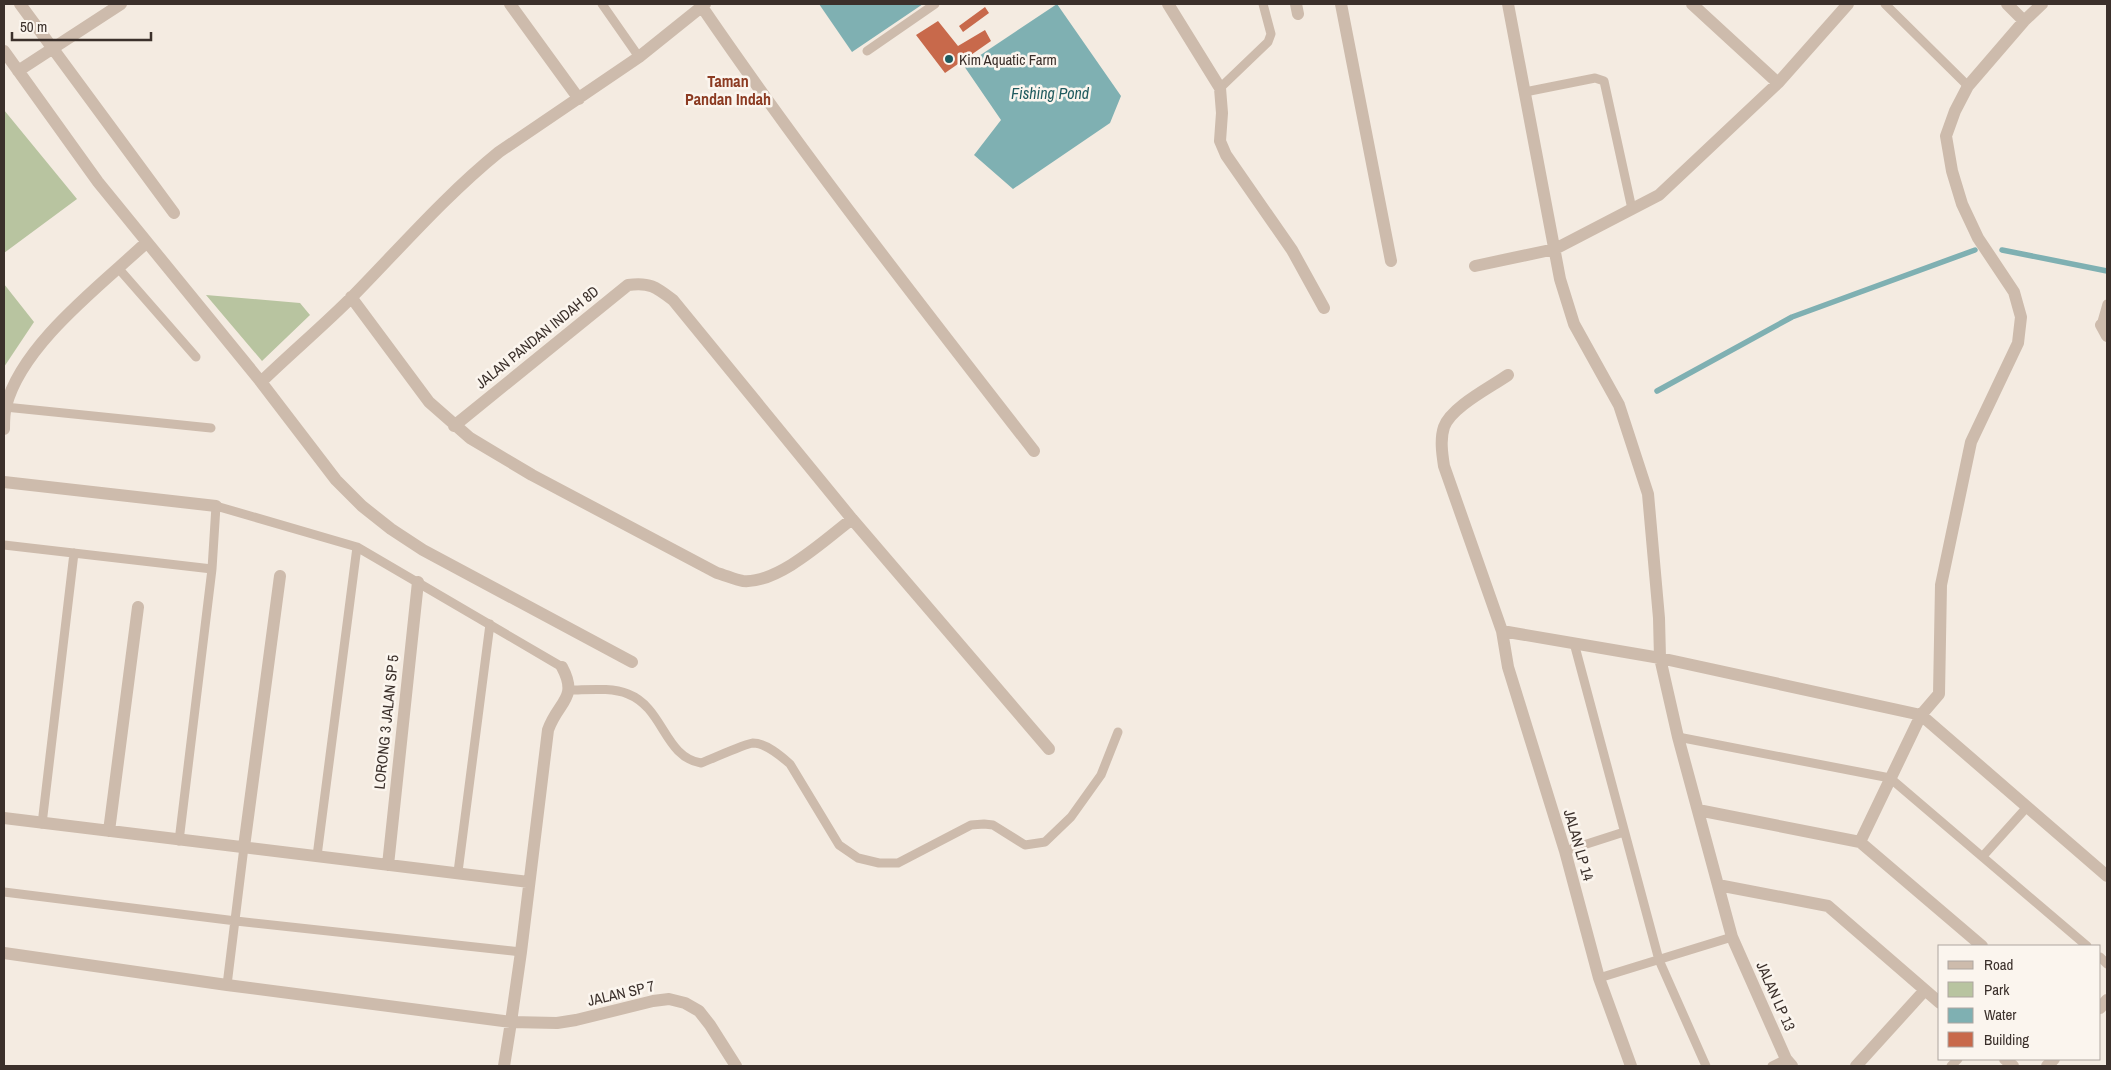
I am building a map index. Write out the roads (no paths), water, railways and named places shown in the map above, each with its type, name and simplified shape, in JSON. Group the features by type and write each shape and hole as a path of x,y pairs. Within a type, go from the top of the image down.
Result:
{"street":[{"path":"20,4 174,213"},
{"path":"18,71 121,4"},
{"path":"510,4 579,99"},
{"path":"1168,4 1220,88 1222,112 1220,141 1226,155 1292,250 1324,308"},
{"path":"1341,4 1391,261"},
{"name":"JALAN LP 13","path":"1508,4 1556,249 1560,279 1574,324 1619,405 1648,494 1659,618 1660,658 1678,737 1732,937 1789,1063"},
{"path":"1692,4 1778,82"},
{"path":"1475,266 1556,249 1658,195 1778,82 1848,4"},
{"path":"2007,4 2024,21"},
{"path":"1860,842 1921,715 1938,694 1942,585 1971,442 2018,343 2020,317 2014,292 1978,238 1962,204 1952,171 1946,136 1955,111 1968,86 2024,21 2042,4"},
{"path":"261,382 351,297 454,191 478,169 499,152 639,57 703,5 782,120 895,272 1034,452"},
{"path":"4,51 98,182 261,382 336,480 362,506 423,550 632,662"},
{"path":"4,429 5,407 14,384 26,364 60,322 146,242"},
{"name":"JALAN PANDAN INDAH 8D","path":"454,426 628,285 644,283 660,290 673,300 852,519"},
{"path":"351,297 429,402 454,426 470,438 541,479 717,573 743,581 765,578 783,570 852,519 1049,749"},
{"name":"JALAN LP 14","path":"1508,376 1450,415 1444,427 1441,444 1444,466 1502,631 1508,667 1565,851 1599,978 1631,1066"},
{"path":"4,482 216,506"},
{"path":"244,847 280,576"},
{"name":"LORONG 3 JALAN SP 5","path":"388,864 418,582"},
{"path":"109,831 138,607"},
{"path":"1502,631 1660,658 1921,715 2107,876"},
{"path":"504,1066 521,952 548,730 552,718 567,698 570,690 568,679 562,667"},
{"path":"1698,810 1860,842 1981,945"},
{"path":"4,818 179,841 458,872 529,882"},
{"path":"1718,886 1828,906 1938,1001"},
{"name":"JALAN SP 7","path":"4,953 227,985 511,1022 557,1023 669,999 685,1003 699,1011 710,1024 736,1066"},
{"path":"1856,1066 1925,990"}],"lane":[{"path":"602,4 639,57"},
{"path":"866,52 935,4"},
{"path":"1220,88 1268,42 1271,34 1263,4"},
{"path":"1885,4 1968,86"},
{"path":"1525,92 1595,78 1604,81 1632,209"},
{"path":"119,269 196,357"},
{"path":"2104,331 2107,304"},
{"path":"5,407 211,428"},
{"path":"179,841 212,569 216,506 357,547 562,667"},
{"path":"4,545 212,569"},
{"path":"317,856 357,547"},
{"path":"42,824 74,553"},
{"path":"458,872 490,624"},
{"path":"1574,643 1659,960 1706,1066"},
{"path":"570,690 618,691 629,694 651,710 676,750 686,759 693,762 701,763 753,744 763,746 778,754 790,764 840,845 858,858 880,863 898,863 971,825 993,825 1025,845 1045,842 1071,816 1101,775 1118,732"},
{"path":"1678,737 1890,778 2086,945"},
{"path":"1982,856 2027,807"},
{"path":"1565,851 1624,832"},
{"path":"227,985 244,847"},
{"path":"4,892 236,921 521,952"},
{"path":"1599,978 1732,937"},
{"path":"1772,1066 1789,1063"}],"water":[{"path":"819,4 923,4 852,52"},
{"name":"Fishing Pond","path":"1057,4 1121,96 1110,123 1013,189 974,155 1001,120 964,66"}],"waterway":[{"path":"1657,391 1792,317 1975,250"},
{"path":"2002,250 2107,271"}],"place":[{"name":"Kim Aquatic Farm","path":"949,59"}],"district":[{"name":"Taman Pandan Indah","path":"728,90"}]}
